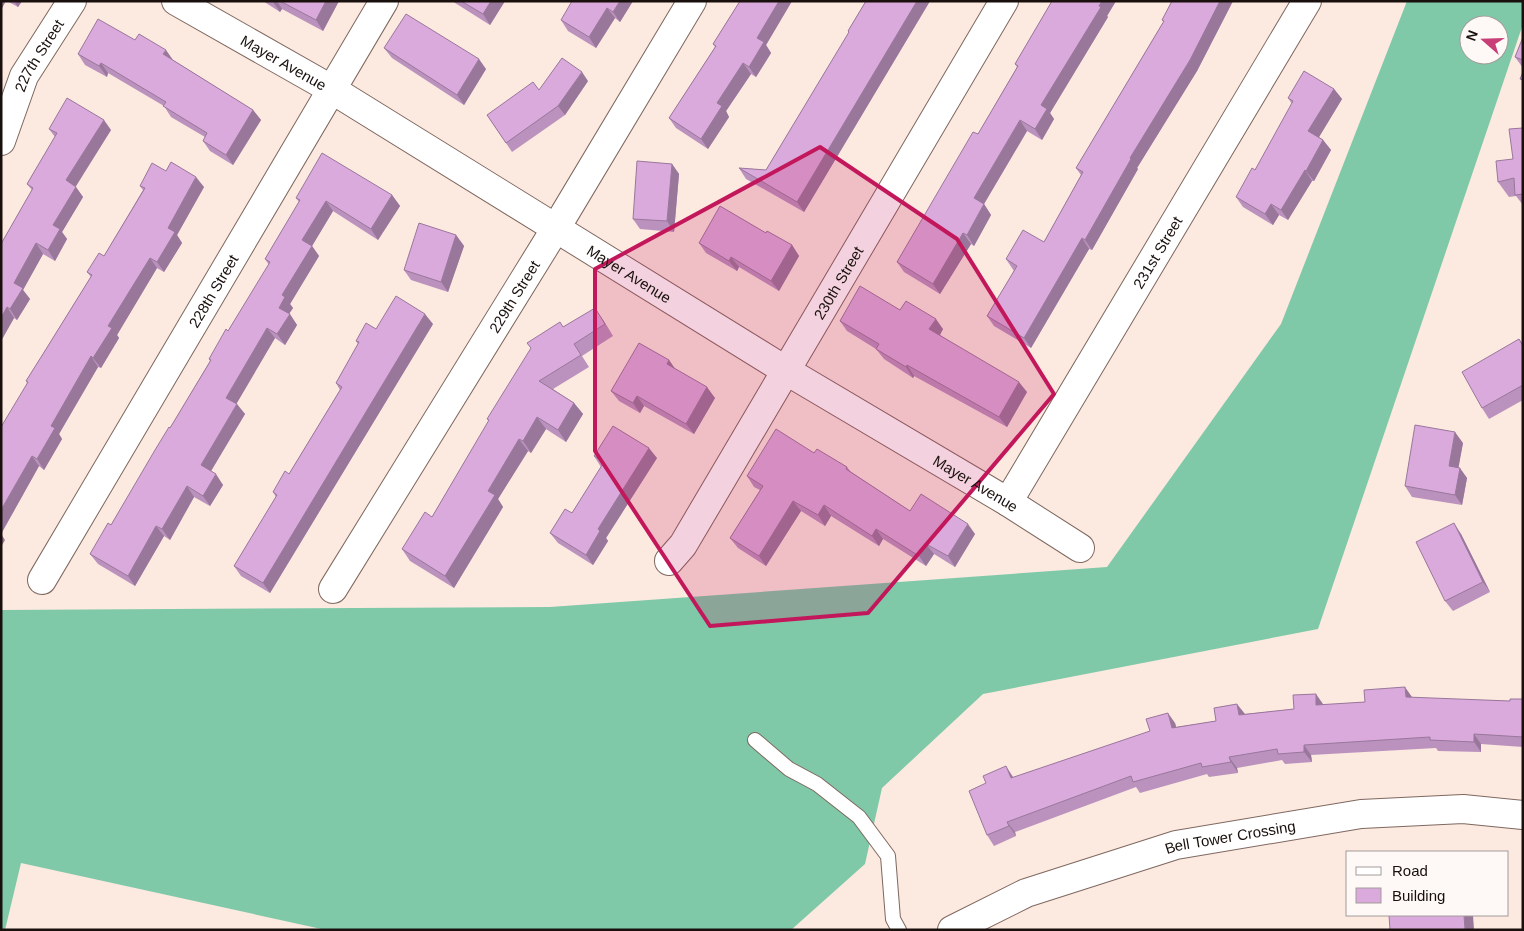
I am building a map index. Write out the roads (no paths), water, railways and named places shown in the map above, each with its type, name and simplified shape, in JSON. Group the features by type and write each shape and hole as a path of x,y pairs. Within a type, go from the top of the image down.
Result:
{"street":[{"name":"227th Street","path":"1,140 24,76 72,1"},
{"name":"Mayer Avenue","path":"176,1 331,88 785,370 1008,502 1080,548"},
{"name":"228th Street","path":"42,580 384,1"},
{"name":"229th Street","path":"333,589 556,228 692,1"},
{"name":"230th Street","path":"669,561 683,545 1004,1"},
{"name":"231st Street","path":"1008,502 1307,1"},
{"name":"Bell Tower Crossing","path":"952,930 1026,893 1176,845 1360,814 1463,809 1523,815"}],"lane":[{"path":"755,740 789,769 817,784 859,818 888,856 893,919 899,930"}]}
